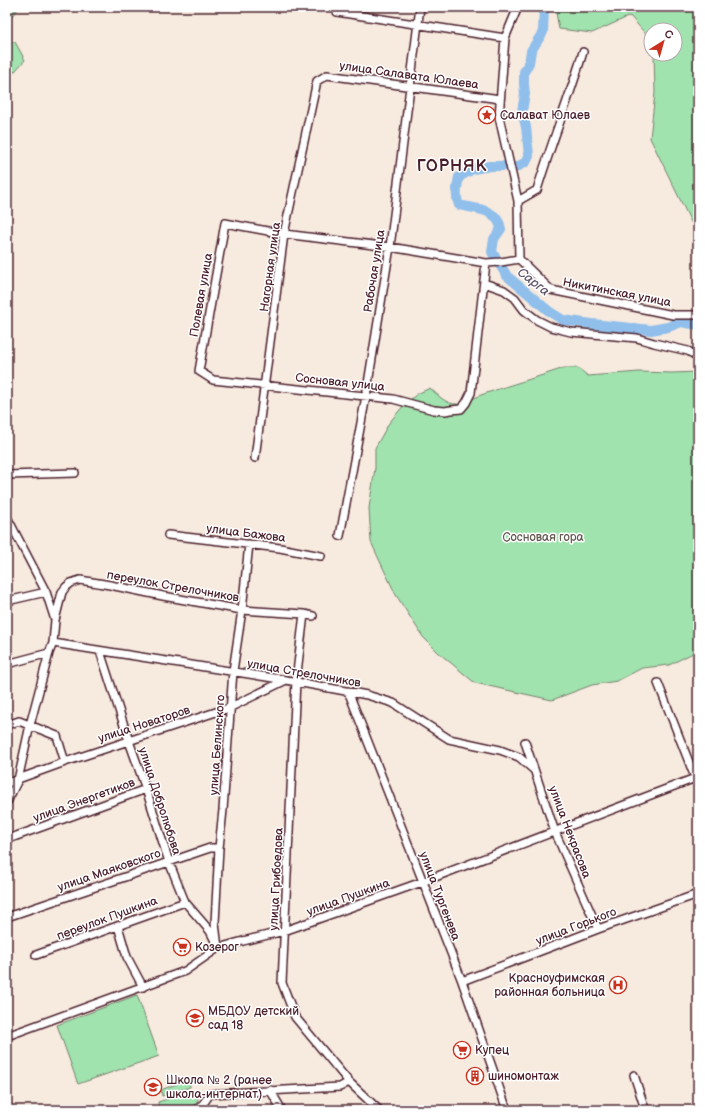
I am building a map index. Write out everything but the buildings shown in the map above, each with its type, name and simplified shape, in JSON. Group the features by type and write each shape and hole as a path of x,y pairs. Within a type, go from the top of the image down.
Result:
{"street":[{"name":"Рабочая улица","path":"340,536 366,396 390,247 420,7"},
{"path":"284,234 390,247 494,263 520,259 518,201 499,117 505,38 518,7"},
{"path":"337,12 505,38"},
{"path":"518,201 537,190 569,98 583,52"},
{"name":"улица Салавата Юлаева","path":"317,81 327,75 500,99"},
{"name":"Нагорная улица","path":"255,458 284,234 317,81"},
{"name":"Полевая улица","path":"199,371 224,223 284,234"},
{"name":"Никитинская улица","path":"520,259 551,290 673,315 698,315"},
{"path":"494,263 484,283 504,290 515,298 524,310 537,320 551,327 571,332 637,338 688,351 698,357"},
{"name":"Сосновая улица","path":"199,371 213,380 393,399 434,410 445,411 461,409 471,393 484,283"},
{"path":"7,475 75,473"},
{"path":"7,517 46,592 55,620 53,643 30,725 18,780 7,802"},
{"name":"улица Бажова","path":"168,535 280,548 321,556"},
{"name":"улица Белинского","path":"218,948 215,923 219,848 233,671 250,544"},
{"name":"переулок Стрелочников","path":"55,620 62,592 71,582 80,580 242,610 304,614 313,616"},
{"path":"7,601 46,592"},
{"name":"улица Грибоедова","path":"304,614 296,682 282,983 295,1017 349,1082 378,1110"},
{"name":"улица Стрелочников","path":"53,643 233,671 367,695 393,703 449,738 500,750 519,757 534,770"},
{"name":"улица Добролюбова","path":"100,651 169,862 185,902 210,931 218,948"},
{"path":"7,664 49,653"},
{"name":"улица Новаторов","path":"7,783 65,762 231,707 286,680"},
{"path":"658,683 697,780"},
{"name":"улица Тургенева","path":"348,692 462,982 507,1110"},
{"path":"7,725 19,721 57,736 65,762"},
{"name":"улица Некрасова","path":"525,742 555,832 598,929"},
{"name":"улица Пушкина","path":"7,1036 185,971 218,948 284,932 697,780"},
{"name":"улица Энергетиков","path":"7,842 11,838 146,789"},
{"name":"улица Маяковского","path":"7,917 210,848 219,848"},
{"name":"улица Горького","path":"462,982 598,929 698,894"},
{"name":"переулок Пушкина","path":"36,955 185,902"},
{"path":"118,926 127,957 143,986"},
{"path":"634,1075 643,1110"},
{"path":"196,1110 205,1107 210,1094 340,1087 349,1082"},
{"path":"270,1090 282,1110"}],"green space":[{"path":"7,7 20,7 7,21"},
{"path":"555,7 698,7 698,231 691,222 650,138 655,93 654,62 683,62 683,22 643,22 643,31 630,16 592,33 559,29"},
{"path":"7,41 15,42 25,60 7,80"},
{"name":"Сосновая гора","path":"564,368 578,368 588,376 639,372 698,372 698,652 669,665 642,668 617,681 592,685 552,700 475,683 439,653 423,637 396,595 371,542 369,508 375,468 375,448 389,423 404,405 417,394 430,388 446,401 454,404 461,404 491,391"},
{"path":"137,995 159,1056 78,1084 57,1025"},
{"path":"189,1079 190,1087 162,1096 161,1090"},
{"path":"194,1091 199,1093 197,1104 182,1110 159,1110 158,1102"}],"waterway":[{"name":"Сарга","path":"517,167 526,162 529,156 526,127 522,111 525,94 524,72 529,63 531,51 543,32 544,7"},
{"name":"Сарга","path":"504,166 490,166 473,169 459,177 457,191 458,202 459,205 479,209 491,213 495,217 499,222 501,229 494,239 492,252 507,276 550,312 563,320 651,330 668,327 681,322 698,325"}],"place":[{"name":"Салават Юлаев","path":"487,115"},
{"name":"Козерог","path":"182,947"},
{"name":"Красноуфимская районная больница","path":"618,985"},
{"name":"МБДОУ детский сад 18","path":"195,1018"},
{"name":"Купец","path":"462,1050"},
{"name":"шиномонтаж","path":"475,1076"},
{"name":"Школа № 2 (ранее школа-интернат)","path":"153,1087"}],"district":[{"name":"ГОРНЯК","path":"452,165"}]}
